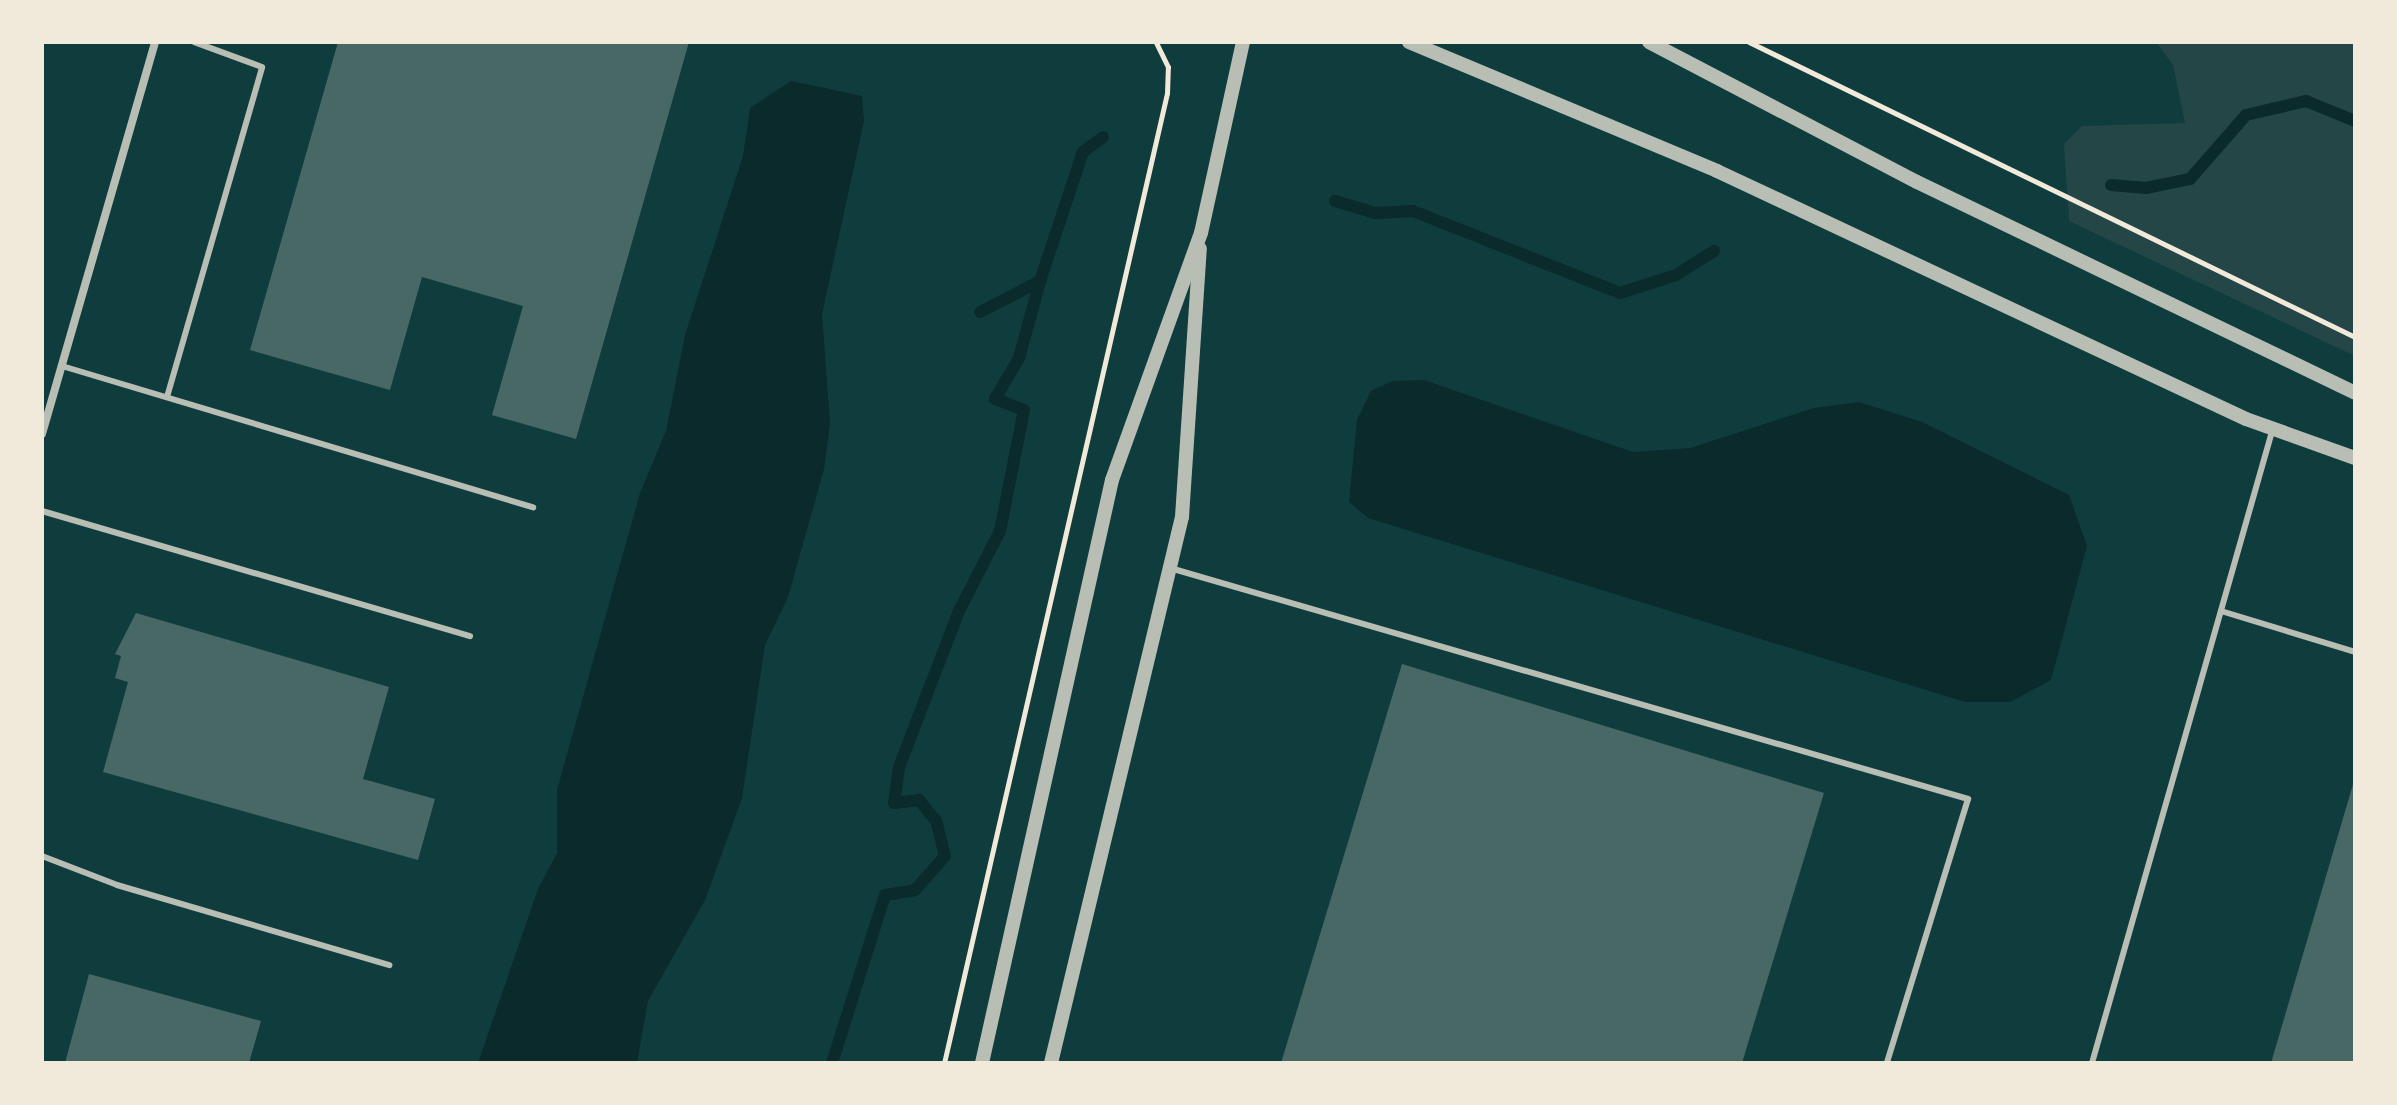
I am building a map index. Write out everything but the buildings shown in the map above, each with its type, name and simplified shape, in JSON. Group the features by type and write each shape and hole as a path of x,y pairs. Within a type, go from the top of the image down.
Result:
{"street":[{"path":"42,434 155,42"},
{"path":"982,1063 1112,480 1201,233 1243,42"},
{"path":"1409,42 1717,171 2273,428 2355,458"},
{"path":"1649,42 1917,182 2355,393"},
{"path":"1051,1063 1182,517 1201,233"}],"lane":[{"path":"167,397 262,67 194,42"},
{"path":"62,366 533,507"},
{"path":"2092,1063 2273,428"},
{"path":"42,511 470,636"},
{"path":"1170,568 1968,799 1887,1063"},
{"path":"2221,611 2355,652"},
{"path":"42,856 389,965"}],"path":[{"path":"944,1063 1167,93 1168,67 1156,42"},
{"path":"1749,42 2355,337"}],"shaded area":[{"path":"2156,42 2355,42 2355,356 2069,221 2064,144 2082,126 2185,123 2173,65"},
{"path":"791,81 862,96 864,121 822,314 830,424 824,469 788,597 765,645 742,798 705,900 648,1001 637,1063 478,1063 538,889 557,853 557,790 640,493 666,431 685,335 743,156 750,108"},
{"path":"1424,380 1633,452 1690,448 1814,408 1859,402 1922,422 2069,495 2087,546 2051,680 2010,702 1965,702 1368,518 1349,502 1357,420 1371,391 1393,381"}],"waterway":[{"path":"2111,185 2146,188 2190,179 2246,115 2306,101 2355,121"},
{"path":"980,312 1040,281 1083,152 1103,137"},
{"path":"1335,201 1375,213 1413,211 1620,293 1676,275 1714,251"},
{"path":"832,1063 885,895 915,890 945,856 936,821 919,800 894,803 899,767 959,611 1000,531 1024,410 995,399 1019,358 1040,281"}]}
